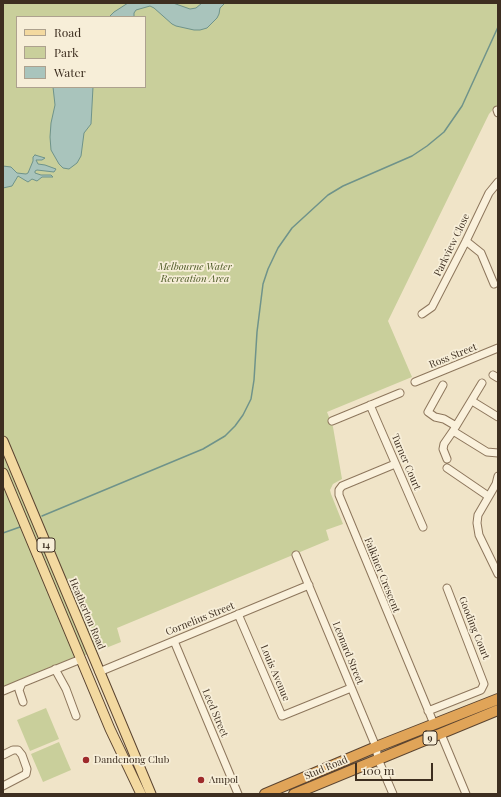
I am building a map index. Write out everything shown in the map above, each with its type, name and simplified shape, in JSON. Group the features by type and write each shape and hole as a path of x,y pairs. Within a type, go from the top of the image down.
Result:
{"highway":[{"name":"Stud Road","path":"265,794 376,747 498,699"},
{"name":"Stud Road","path":"294,794 498,710"},
{"path":"434,724 440,734"}],"main road":[{"name":"Heatherton Road","path":"3,441 151,794"},
{"name":"14","path":"3,473 110,729 141,794"},
{"path":"81,659 92,655"},
{"path":"88,677 99,672"}],"street":[{"name":"Parkview Close","path":"422,314 432,307 466,241 488,193 498,182"},
{"path":"466,241 481,253 494,284"},
{"name":"Ross Street","path":"415,382 498,348"},
{"path":"447,459 443,449 444,444 482,383"},
{"path":"444,385 428,412 435,417 444,419 487,452 498,454"},
{"path":"332,421 400,393"},
{"path":"472,401 498,417"},
{"name":"Turner Court","path":"370,405 423,527"},
{"name":"Falkiner Crescent","path":"396,464 342,486 338,495 434,724"},
{"path":"447,468 488,496"},
{"path":"498,476 496,484 478,515 477,527 479,535 498,574"},
{"name":"Leonard Street","path":"296,555 376,747 378,759 393,794"},
{"name":"Cornelius Street","path":"99,672 309,585"},
{"name":"Gooding Court","path":"428,711 481,690 484,684 447,588"},
{"name":"Louis Avenue","path":"238,614 282,716 351,688"},
{"name":"Leed Street","path":"174,641 238,794"},
{"path":"3,690 81,659"},
{"path":"55,669 66,689 76,716"},
{"path":"22,683 19,690 23,702"},
{"path":"440,734 466,794"},
{"path":"3,754 13,750 18,750 22,755 28,769 26,774 3,786"}],"green space":[{"name":"Melbourne Water Recreation Area","path":"3,3 498,3 498,104 489,114 388,321 412,377 327,412 333,427 342,479 333,484 330,490 343,524 326,530 329,540 117,628 121,642 96,652 66,661 3,687"},
{"path":"46,708 59,739 30,751 17,720"},
{"path":"59,742 71,770 43,782 31,754"}],"water":[{"path":"128,3 173,3 190,9 196,8 202,3 225,3 220,8 217,18 207,28 200,30 176,26 150,6 136,10 134,16 110,16"},
{"path":"53,88 93,88 91,124 84,133 81,156 77,163 69,169 63,168 59,164 51,150 51,123 55,105"},
{"path":"35,155 45,158 42,160 36,160 38,164 56,169 54,172 37,170 35,173 41,175 51,175 53,177 42,177 37,181 32,179 28,182 18,176 12,186 3,188 3,166 11,167 17,173 26,174 28,173"}],"waterway":[{"path":"42,516 203,449 225,436 235,426 243,415 251,399 263,284 278,248 292,228 328,195 343,186 412,156 444,132 462,106 498,27"},
{"path":"3,533 20,527"}],"place":[{"name":"Dandenong Club","path":"86,760"},
{"name":"Ampol","path":"201,780"}]}
